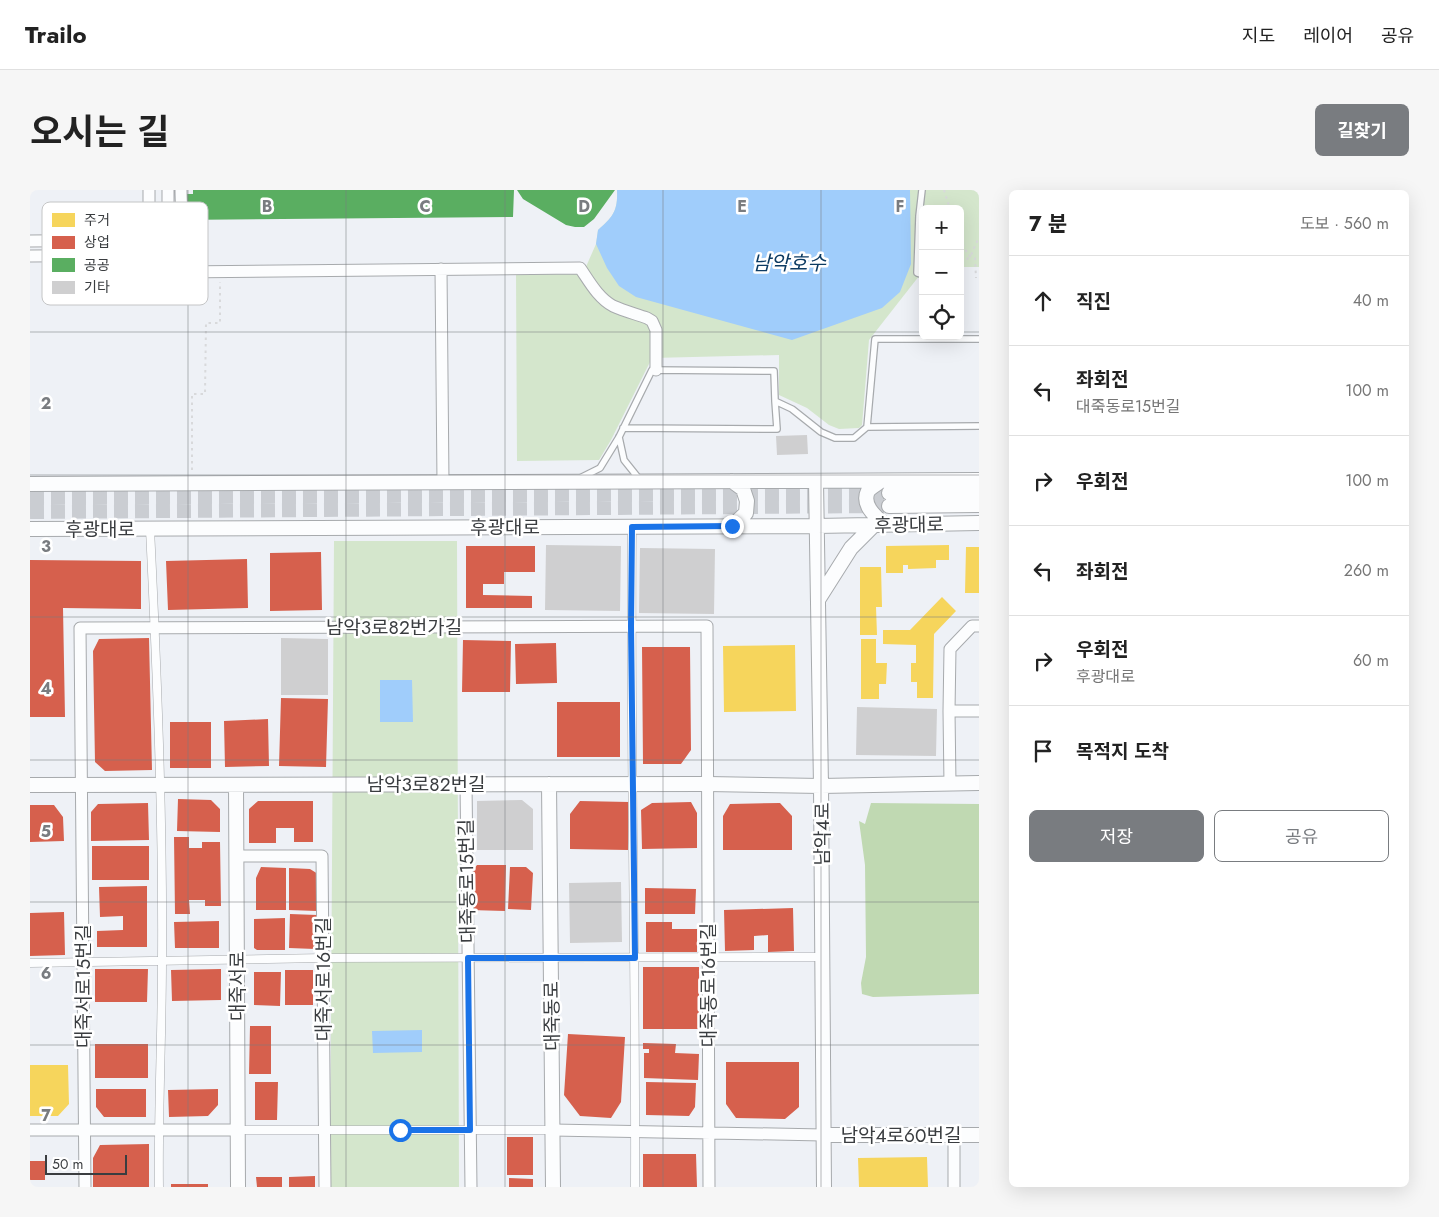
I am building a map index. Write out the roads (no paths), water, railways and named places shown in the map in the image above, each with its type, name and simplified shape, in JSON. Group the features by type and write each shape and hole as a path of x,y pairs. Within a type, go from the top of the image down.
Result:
{"street":[{"path":"208,272 580,268 606,301 652,321 656,330 656,370"},
{"path":"441,269 443,483"},
{"path":"32,484 979,480"},
{"path":"732,481 743,489 747,500 746,513 732,526"},
{"name":"남악4로","path":"816,481 821,786 824,1187"},
{"path":"818,600 851,548 879,525 870,511 866,500 868,490 881,481"},
{"name":"후광대로","path":"979,492 889,499 979,505"},
{"name":"후광대로","path":"30,529 817,526 979,523"},
{"path":"632,527 631,626 635,958 634,1187"},
{"path":"150,529 161,785 162,961 158,1130 159,1187"},
{"name":"남악3로82번가길","path":"81,785 80,628 631,626 707,626 708,784"},
{"path":"950,784 950,649 972,626 979,626"},
{"path":"949,711 979,712"},
{"name":"남악3로82번길","path":"30,785 708,784 821,786 979,783"},
{"name":"대죽동로15번길","path":"466,784 471,1187"},
{"name":"대죽동로","path":"549,784 553,1187"},
{"name":"대죽동로16번길","path":"708,784 709,1187"},
{"name":"대죽서로15번길","path":"81,785 84,1187"},
{"name":"대죽서로","path":"236,785 238,1187"},
{"name":"대죽서로16번길","path":"236,856 322,856 325,1187"},
{"path":"30,963 323,958 822,957"},
{"path":"30,1130 553,1130 823,1135"},
{"name":"남악4로60번길","path":"823,1135 979,1135"},
{"path":"954,1135 954,1187"}],"lane":[{"path":"919,274 917,273 918,216 922,190"},
{"path":"776,402 792,409 821,432 835,438 854,438 866,427 875,339 979,339"},
{"path":"572,482 600,468 619,437 623,428 652,370 774,371 777,429 623,428"},
{"path":"866,427 979,426"},
{"path":"619,437 624,460 642,482"}],"water":[{"name":"남악호수","path":"617,190 910,190 911,264 900,292 882,308 792,340 636,297 619,286 607,268 596,244 598,230 614,213 617,203"},
{"path":"380,680 412,680 413,722 380,722"},
{"path":"422,1030 422,1052 373,1053 372,1031"}],"tunnel":[{"path":"30,498 889,493"},
{"path":"30,512 889,506"}]}
